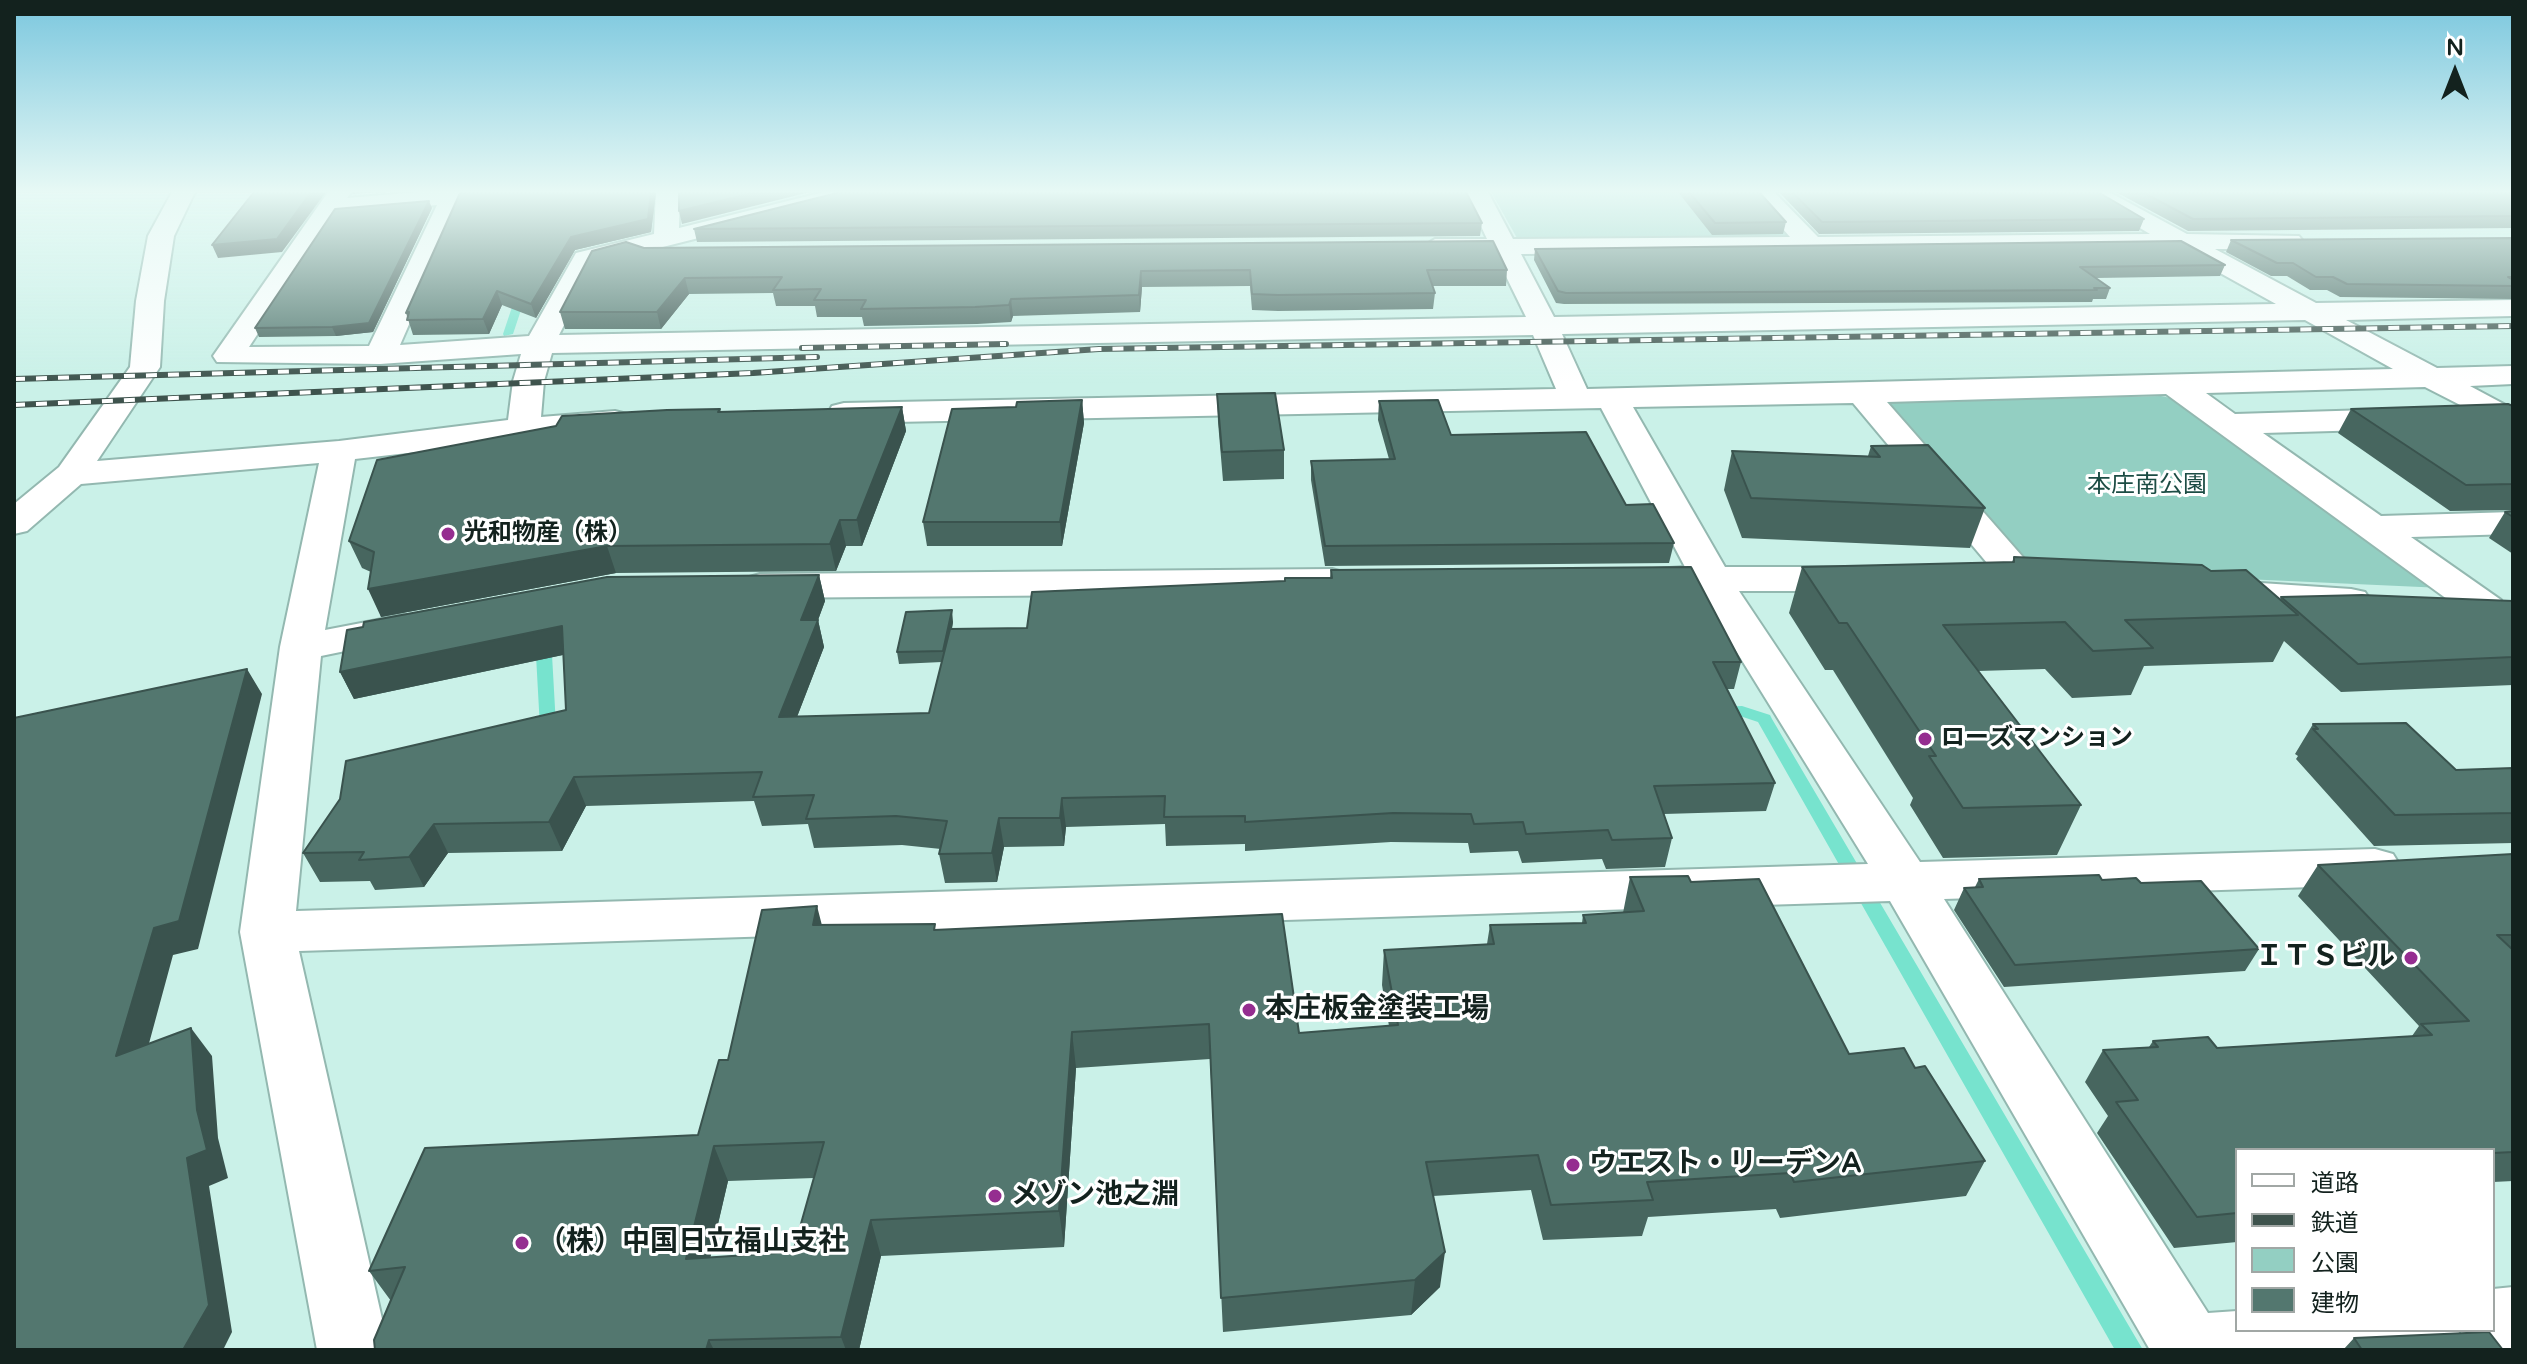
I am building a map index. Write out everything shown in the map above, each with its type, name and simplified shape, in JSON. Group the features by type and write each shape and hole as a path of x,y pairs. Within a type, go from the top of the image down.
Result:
{"street":[{"path":"14,523 71,474 145,367 150,301 158,256"},
{"path":"297,256 228,356 380,355 537,344 2513,308"},
{"path":"380,355 426,256"},
{"path":"524,428 523,395 537,344 585,259 598,256"},
{"path":"1507,256 1544,325 1711,578 1873,881 2192,1350 2401,1332"},
{"path":"2208,256 2507,419"},
{"path":"813,414 1862,393 2513,375"},
{"path":"2171,383 2372,527 2500,609"},
{"path":"1862,393 2038,581 1976,579"},
{"path":"71,474 339,451 524,428 639,419"},
{"path":"2225,424 2507,419"},
{"path":"339,451 301,647 267,932 353,1350"},
{"path":"2372,527 2513,523"},
{"path":"1600,579 1898,579"},
{"path":"727,587 1362,581"},
{"path":"2177,590 2500,609"},
{"path":"301,647 438,621"},
{"path":"267,932 2419,865"}],"green space":[{"name":"本庄南公園","path":"2161,396 2180,400 2443,588 2046,570 2012,561 1879,403"}],"building":[{"path":"304,256 402,256 369,323 255,328"},
{"path":"432,256 560,256 531,304 497,291 483,319 407,320 409,312 406,313"},
{"path":"590,256 1500,256 1507,270 1427,270 1435,293 1278,295 1252,294 1250,270 1141,271 1139,295 1011,299 1009,305 975,307 861,309 866,300 814,300 821,289 773,290 782,277 685,278 657,312 560,312"},
{"path":"1539,256 2208,256 2225,265 2080,267 2110,288 2094,288 2097,290 1558,291"},
{"path":"2262,256 2513,256 2513,277 2508,277 2513,280 2513,286 2347,284 2333,277 2316,277 2293,263 2277,263"},
{"path":"1275,393 1284,450 1222,452 1217,394"},
{"path":"1082,400 1060,522 923,522 952,409 1016,407 1017,402"},
{"path":"1438,400 1451,435 1586,432 1626,505 1653,504 1674,543 1325,546 1311,461 1395,459 1379,401"},
{"path":"2513,406 2513,484 2466,485 2351,409"},
{"path":"902,407 857,520 840,520 830,544 607,546 368,589 374,552 349,541 377,460 556,426 562,416 667,410 720,409 718,412"},
{"path":"1928,445 1985,508 1751,498 1732,451 1880,457 1871,446"},
{"path":"2014,557 2202,565 2211,571 2246,570 2298,615 2125,620 2153,648 2093,651 2065,622 1943,625 2081,805 1963,808 1929,756 1936,756 1847,623 1839,623 1802,567 2014,562"},
{"path":"1691,567 1741,662 1713,662 1775,783 1654,786 1672,838 1612,840 1608,830 1526,834 1523,822 1474,824 1471,814 1393,813 1245,822 1245,816 1164,817 1165,796 1062,798 1060,818 999,818 992,853 939,854 947,821 896,816 806,819 814,795 753,797 762,772 574,777 549,822 434,824 409,857 359,860 364,852 303,853 340,799 346,761 566,710 562,626 340,672 347,630 363,627 364,622 607,577 819,575 801,620 818,620 779,717 929,713 950,629 1027,628 1032,592 1332,578 1331,570"},
{"path":"2362,595 2513,601 2513,657 2358,664 2281,597"},
{"path":"952,610 943,651 897,652 906,612"},
{"path":"247,669 179,921 154,928 116,1056 191,1028 197,1110 207,1150 187,1158 209,1305 183,1350 14,1350 14,718"},
{"path":"2406,723 2456,770 2513,768 2513,813 2395,815 2313,729 2318,729 2313,724"},
{"path":"2513,854 2513,935 2497,935 2513,950 2513,1152 2495,1153 2495,1148 2235,1148 2235,1213 2197,1217 2116,1102 2138,1100 2103,1050 2158,1047 2153,1041 2208,1037 2217,1048 2432,1035 2421,1024 2469,1021 2318,865"},
{"path":"2099,875 2102,880 2136,878 2141,883 2201,881 2259,949 2015,965 1964,888 1983,887 1979,879"},
{"path":"1688,876 1691,882 1759,879 1849,1054 1904,1048 1915,1068 1925,1066 1985,1161 1794,1182 1790,1173 1647,1182 1653,1200 1551,1205 1538,1155 1426,1162 1445,1252 1415,1280 1221,1298 1209,1024 1072,1032 1059,1211 871,1220 841,1337 709,1340 706,1350 375,1350 374,1340 405,1267 369,1271 425,1148 698,1135 719,1060 728,1060 762,910 817,906 813,925 935,924 934,930 1282,914 1299,1033 1398,1025 1384,950 1494,944 1490,925 1586,923 1583,915 1644,911 1630,877","holes":["824,1142 793,1252 686,1259 714,1146"]},
{"path":"2489,1332 2503,1350 2362,1350 2354,1338"}],"waterway":[{"path":"508,334 522,292"},
{"path":"543,637 548,728 553,731"},
{"path":"1719,712 1742,711 1764,719 2130,1350"}],"railway":[{"path":"14,405 753,373 1099,349 2513,326"},
{"path":"802,348 1006,344"},
{"path":"14,379 817,357"}],"place":[{"name":"光和物産（株）","path":"448,534"},
{"name":"ローズマンション","path":"1925,739"},
{"name":"ＩＴＳビル","path":"2411,958"},
{"name":"本庄板金塗装工場","path":"1249,1010"},
{"name":"ウエスト・リーデンA","path":"1573,1165"},
{"name":"メゾン池之淵","path":"995,1196"},
{"name":"（株）中国日立福山支社","path":"522,1243"}]}
